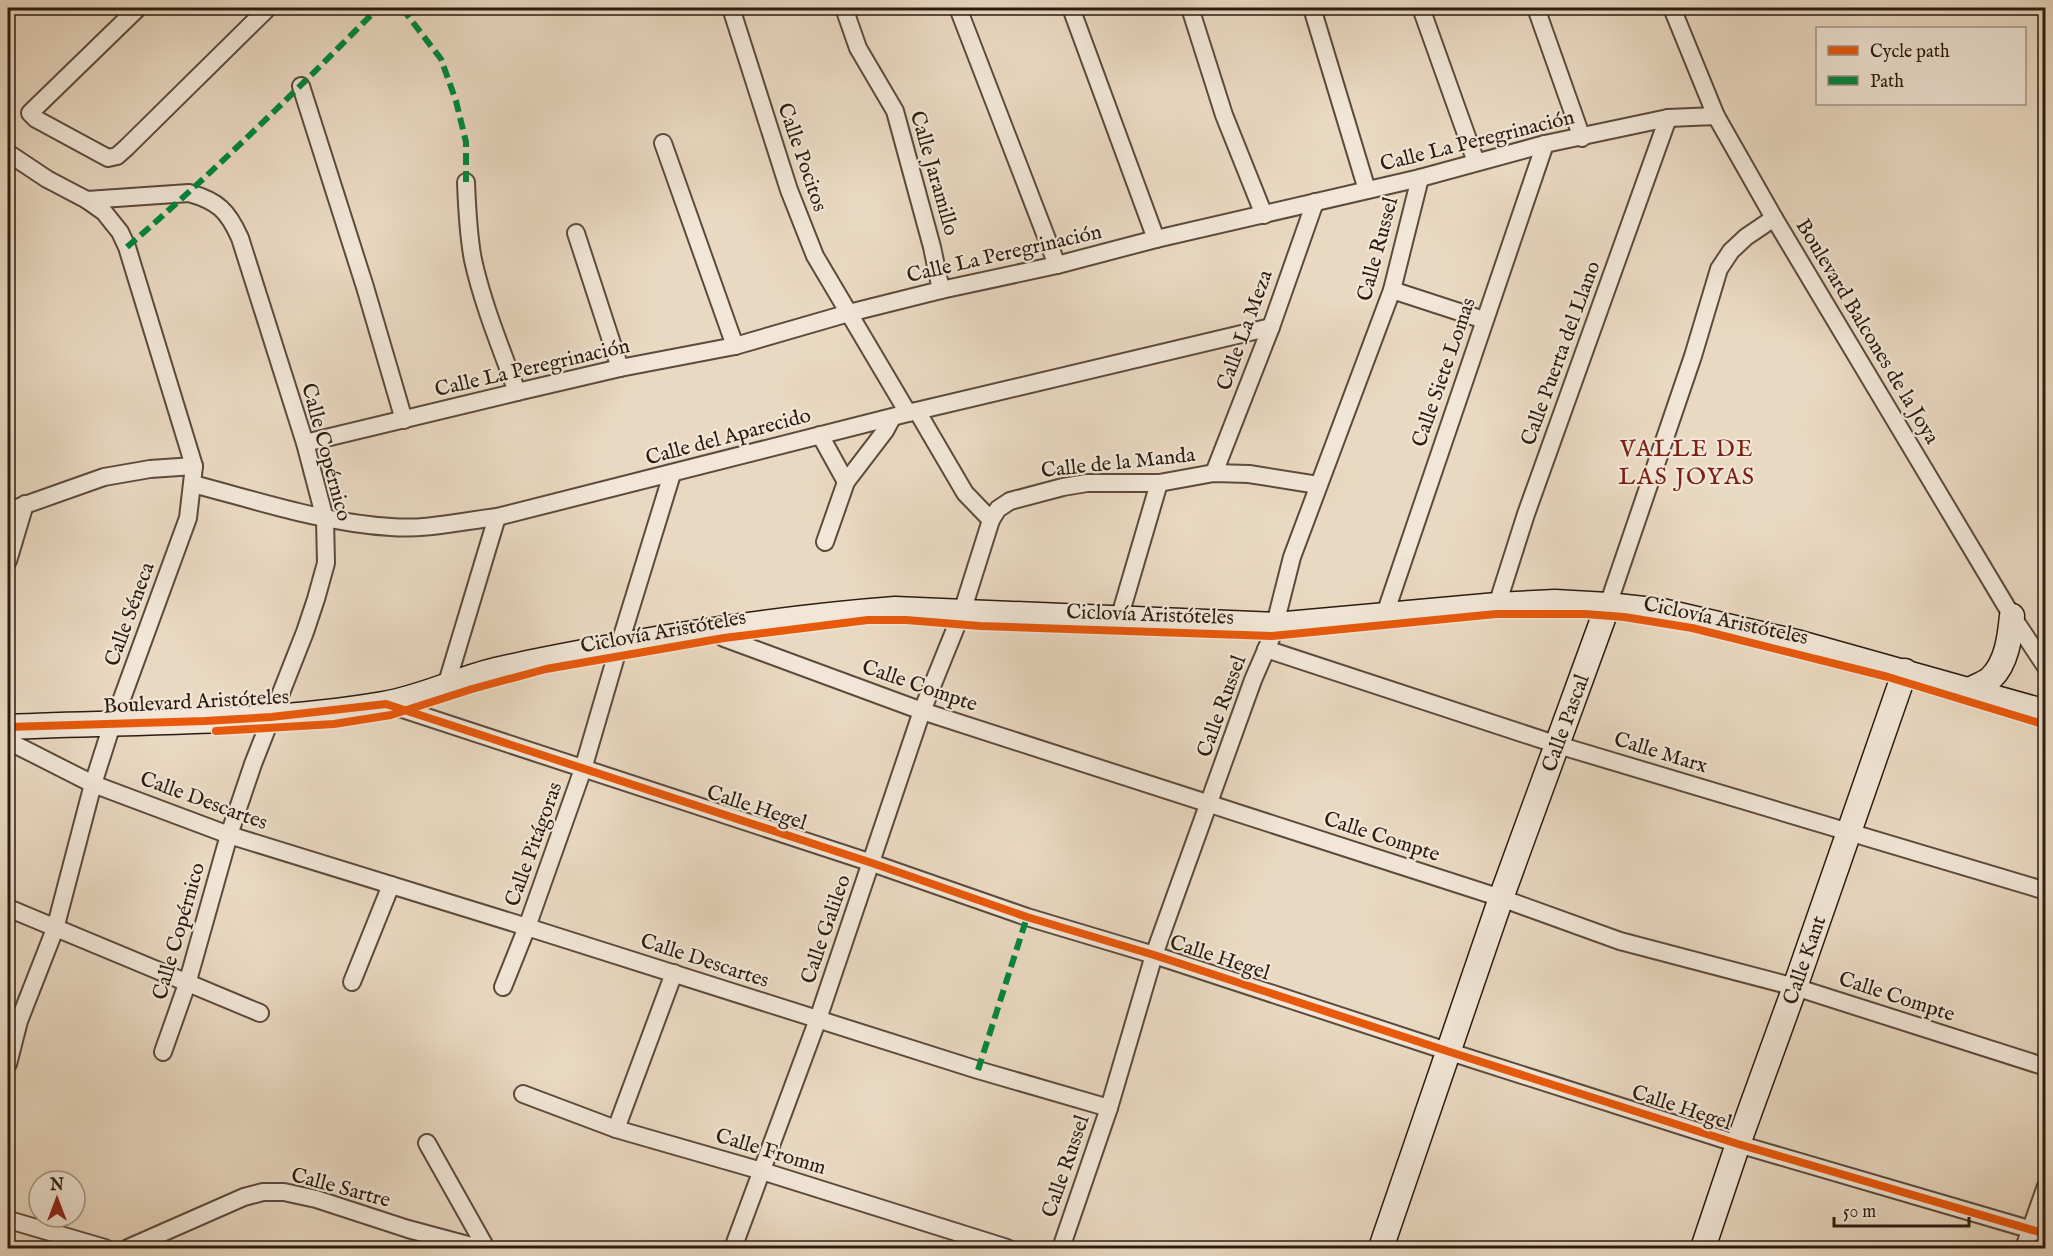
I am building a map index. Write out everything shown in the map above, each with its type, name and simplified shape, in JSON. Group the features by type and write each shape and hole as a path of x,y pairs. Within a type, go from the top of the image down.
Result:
{"street":[{"path":"138,8 30,113 108,158 117,156 126,148 268,8"},
{"name":"Calle Pocitos","path":"731,8 789,190 815,256 849,313"},
{"name":"Calle Jaramillo","path":"844,8 858,48 895,111 932,247 941,290"},
{"path":"962,8 1057,265"},
{"path":"1071,8 1156,239"},
{"path":"1190,8 1224,115 1264,215"},
{"path":"1312,8 1367,190"},
{"path":"1421,8 1476,162"},
{"path":"1536,8 1582,138"},
{"name":"Boulevard Balcones de la Joya","path":"1672,8 1716,116 1774,218 2012,616 2046,667"},
{"path":"301,86 365,287 404,420"},
{"name":"Calle La Peregrinación","path":"304,444 620,368 735,346 849,313 941,290 1057,265 1156,239 1419,178 1545,144 1668,118 1716,116"},
{"name":"Calle Puerta del Llano","path":"1497,605 1526,514 1668,118"},
{"path":"663,143 735,346"},
{"name":"Calle Siete Lomas","path":"1385,614 1545,144"},
{"name":"Calle Séneca","path":"8,153 47,179 87,200 112,220 127,247 194,466 188,518 112,724 93,784 55,929 19,1022 8,1064"},
{"name":"Calle Russel","path":"1061,1248 1109,1108 1154,955 1275,625 1292,556 1392,290 1419,178"},
{"path":"466,182 467,219 473,260 484,301 517,392"},
{"name":"Calle Copérnico","path":"87,200 189,193 205,197 218,204 231,219 304,444 325,519 326,562 316,599 229,835 188,984 163,1053"},
{"name":"Calle La Meza","path":"1214,473 1271,327 1315,202"},
{"name":"Calle Pascal","path":"1381,1248 1501,898 1608,605 1693,356 1719,269 1731,251 1746,237 1774,218"},
{"path":"576,233 620,368"},
{"path":"1392,290 1484,320"},
{"path":"849,313 906,414 965,493 991,520"},
{"name":"Calle del Aparecido","path":"193,484 325,519 392,528 429,526 497,517 820,435 1271,327"},
{"path":"825,542 846,482 885,431 906,414"},
{"path":"820,435 846,482"},
{"path":"8,511 104,477 126,472 194,466"},
{"name":"Calle de la Manda","path":"991,520 998,509 1010,501 1087,483 1160,483 1214,473 1249,474 1318,485"},
{"name":"Calle Pitágoras","path":"503,987 527,927 583,769 672,474"},
{"path":"1119,619 1160,483"},
{"path":"8,561 25,504"},
{"path":"446,686 497,517"},
{"name":"Calle Galileo","path":"733,1248 818,1019 921,711 962,612 991,520"},
{"name":"Boulevard Aristóteles","path":"8,727 272,717 386,704 493,670 710,629 836,613 896,609 1275,625 1385,614 1555,602 1662,611 1716,623 1800,642 2046,712"},
{"path":"1970,690 1991,678 2001,663 2010,640 2012,616"},
{"name":"Calle Compte","path":"710,629 724,638 921,711 1501,898 1620,941 1795,987 2046,1067"},
{"name":"Calle Marx","path":"1266,649 1558,745 2046,891"},
{"name":"Calle Kant","path":"1703,1248 1905,671"},
{"name":"Calle Hegel","path":"386,704 872,863 1027,917 1154,955 1738,1144 2038,1232"},
{"name":"Calle Descartes","path":"8,741 93,784 229,835 978,1070 1109,1108"},
{"path":"352,982 391,885"},
{"path":"8,908 260,1013"},
{"path":"616,1129 674,973"},
{"name":"Calle Fromm","path":"523,1094 616,1129 762,1171 1007,1248"},
{"path":"427,1143 486,1248"},
{"path":"2024,1248 2038,1232 2046,1186"},
{"name":"Calle Sartre","path":"128,1248 244,1197 262,1192 284,1192 316,1199 479,1248"},
{"path":"9,1220 105,1248"}],"marked path":[{"path":"127,247 255,130 378,8"},
{"path":"402,8 441,59 456,101 466,142 466,182"},
{"path":"978,1070 1027,917"}],"cycle path":[{"name":"Ciclovía Aristóteles","path":"216,731 334,724 391,715 472,689 546,669 724,638 868,620 1272,636 1496,614 1585,614 1624,617 1692,628 1888,677 2046,725"},
{"path":"8,727 271,717 386,704 872,863 1027,917 1154,955 1738,1144 2046,1234"}],"district":[{"name":"VALLE DE LAS JOYAS","path":"1687,462"}]}
